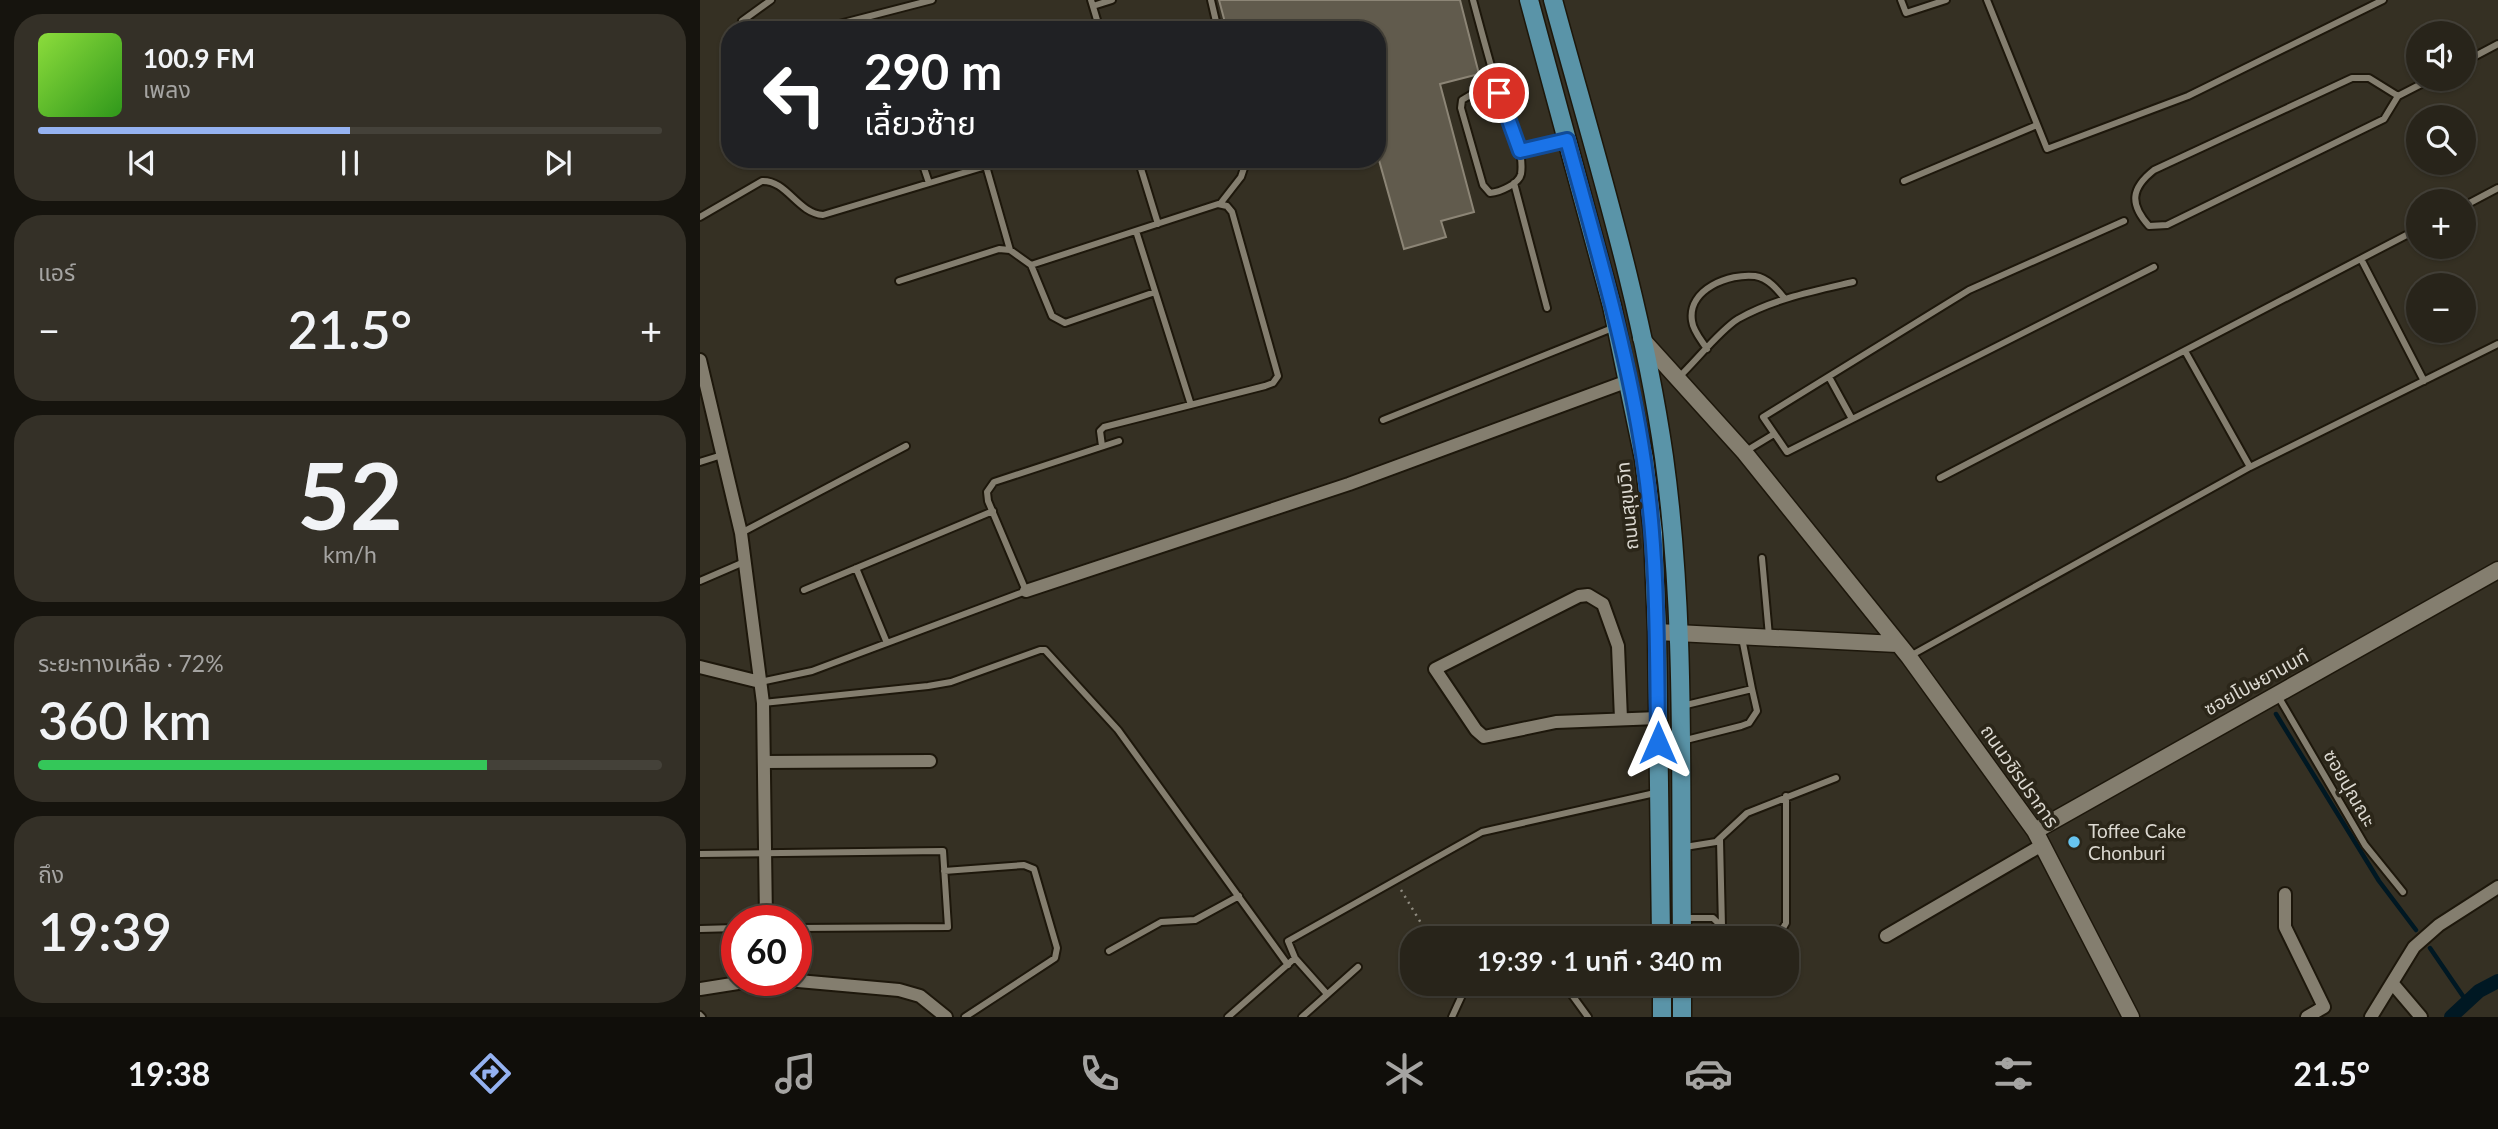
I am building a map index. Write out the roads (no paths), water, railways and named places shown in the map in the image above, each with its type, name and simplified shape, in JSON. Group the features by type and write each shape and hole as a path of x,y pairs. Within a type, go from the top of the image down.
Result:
{"main road":[{"name":"ถนนสุขุมวิท","path":"1529,0 1616,327 1644,459 1651,521 1657,632 1661,926"},
{"path":"1553,0 1642,338 1664,456 1673,532 1679,632 1681,926"},
{"path":"1662,996 1662,1017"},
{"path":"1682,996 1682,1017"}],"street":[{"name":"ถนนวชิรปราการ","path":"1642,338 1745,453 1909,657 2039,838 2131,1017"},
{"path":"700,360 741,533 763,702 766,905"},
{"path":"1026,591 1349,484 1628,381"},
{"name":"ซอยโปษยานนท์","path":"2039,838 2277,694 2498,570"},
{"path":"1621,719 1618,646 1603,604 1588,596 1579,596 1435,669 1475,730 1484,737 1556,722 1658,718"},
{"path":"1657,632 1897,644"},
{"path":"700,667 760,682"},
{"path":"764,762 930,761"},
{"path":"1886,936 2039,838"},
{"path":"2371,1017 2414,947 2438,925 2498,887"},
{"path":"2285,894 2284,927 2324,1007 2307,1017"},
{"path":"812,982 899,990 920,996 946,1017"},
{"path":"2393,984 2421,1017"},
{"path":"700,989 721,986"}],"lane":[{"path":"742,21 771,0"},
{"path":"851,21 932,0"},
{"path":"1097,21 1092,3 1112,0"},
{"path":"1211,0 1216,21"},
{"path":"1473,0 1499,93 1520,151 1521,175 1514,183 1490,193 1485,190 1461,108 1462,100 1472,94 1493,89 1499,93"},
{"path":"1900,0 1906,13 1946,0"},
{"path":"1987,0 2046,149 2188,96 2383,0"},
{"path":"2476,56 2498,44"},
{"path":"2398,96 2369,78 2351,78 2154,170 2140,181 2134,198 2140,215 2149,226 2167,225 2384,119 2398,96 2408,91"},
{"path":"1904,181 2037,125"},
{"path":"1520,151 1567,140"},
{"path":"924,168 929,183"},
{"path":"700,217 762,181 776,184 808,212 823,215 970,168"},
{"path":"985,168 1010,250"},
{"path":"1142,168 1158,224"},
{"path":"1220,204 1241,177 1244,168"},
{"path":"1514,183 1547,308"},
{"path":"2476,200 2498,188"},
{"path":"1031,265 1220,204 1233,212 1278,376 1273,383 1104,427 1100,431 1102,446"},
{"path":"2124,221 1969,290 1763,417 1787,452 2154,267"},
{"path":"1136,231 1191,405"},
{"path":"1940,478 2406,235"},
{"path":"899,281 999,249 1010,250 1031,265 1052,316 1065,323 1155,292"},
{"path":"2361,259 2424,381"},
{"path":"1707,349 1696,332 1692,310 1705,290 1715,283 1756,276 1767,280 1785,299"},
{"path":"1677,378 1738,319 1785,299 1853,282"},
{"path":"1383,419 1616,327"},
{"path":"1909,657 2250,467 2498,344"},
{"path":"2185,351 2250,467"},
{"path":"1829,377 1852,419"},
{"path":"1745,453 1774,434"},
{"path":"760,682 812,671 1026,591 987,492 994,482 1119,441"},
{"path":"741,533 906,446"},
{"path":"700,462 722,455"},
{"path":"804,590 993,511"},
{"path":"1762,558 1769,638"},
{"path":"700,581 744,562"},
{"path":"856,568 887,643"},
{"path":"1681,741 1749,723 1757,710 1741,636"},
{"path":"763,702 928,687 951,682 1045,650 1118,730 1288,965"},
{"path":"1680,706 1752,689"},
{"name":"ซอยปุณณะ","path":"2277,694 2365,845 2403,892"},
{"path":"1681,848 1720,840 1747,813 1836,778"},
{"path":"1327,994 1295,958 1288,941 1482,832 1658,792"},
{"path":"1784,926 1786,796"},
{"path":"1720,840 1722,926"},
{"path":"700,854 943,851 948,927 812,928"},
{"path":"944,871 1024,866 1034,869 1057,948 1055,958 965,1017"},
{"path":"1109,951 1161,922 1195,920 1239,896"},
{"path":"1681,918 1713,918 1721,926"},
{"path":"700,929 721,928"},
{"path":"1228,1017 1295,958"},
{"path":"1302,1017 1358,967"},
{"path":"1452,1017 1462,996"},
{"path":"1573,996 1588,1017"}],"waterway":[{"path":"2276,714 2379,881 2416,930"},
{"path":"2430,948 2467,1002"},
{"path":"2451,1017 2479,991 2498,981"}],"place":[{"name":"Toffee Cake Chonburi","path":"2074,842"}]}
